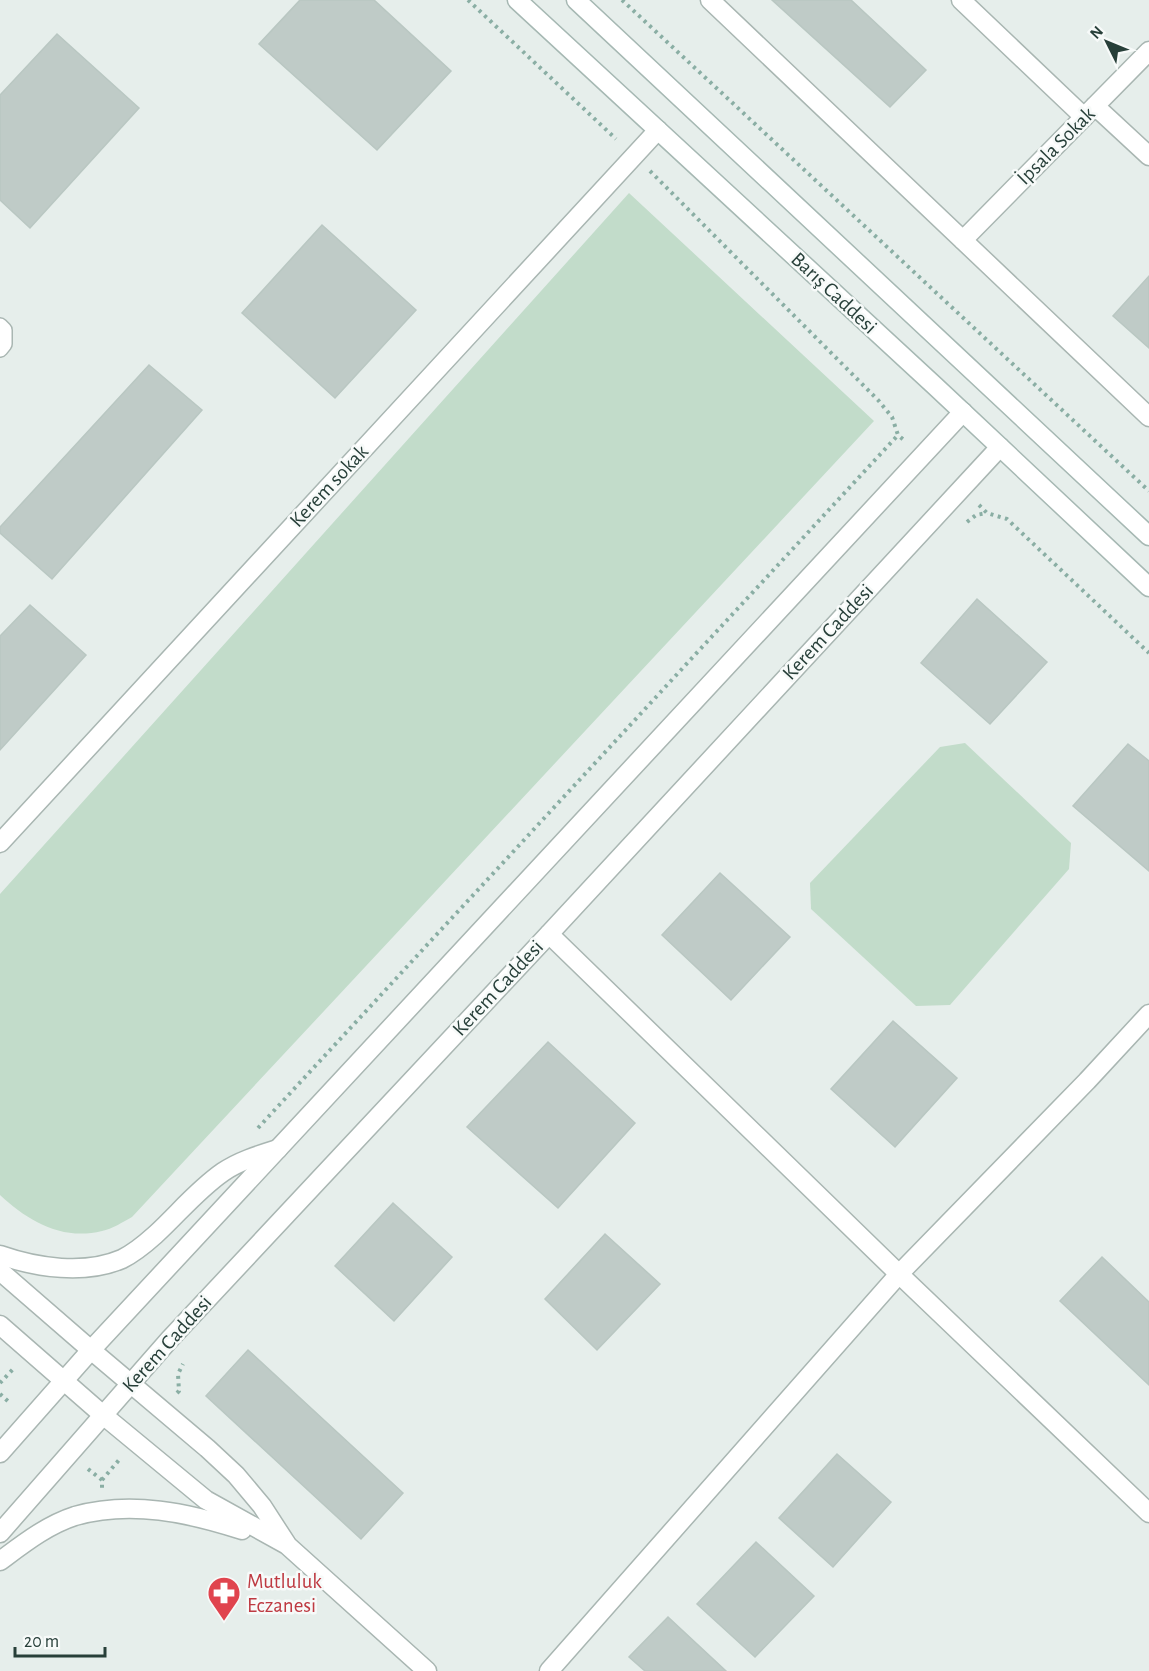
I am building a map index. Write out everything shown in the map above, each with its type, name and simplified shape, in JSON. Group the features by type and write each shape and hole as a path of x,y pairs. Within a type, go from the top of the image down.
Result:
{"street":[{"name":"Barış Caddesi","path":"517,0 1149,587"},
{"name":"Barış Caddesi","path":"576,0 1149,536"},
{"path":"710,0 1149,417"},
{"path":"961,0 1090,111 1149,156"},
{"name":"İpsala Sokak","path":"963,240 1149,51"},
{"name":"Kerem sokak","path":"0,843 658,130"},
{"path":"0,1454 91,1350 963,412"},
{"name":"Kerem Caddesi","path":"0,1533 169,1340 1000,447"},
{"path":"549,934 1149,1513"},
{"path":"549,1671 899,1274 1149,1014"},
{"path":"0,1255 45,1266 67,1268 102,1264 121,1259 155,1235 200,1190 224,1172 251,1158 279,1148"},
{"path":"0,1271 236,1475 261,1506 287,1545"},
{"path":"0,1325 103,1415 206,1500 287,1545 426,1671"},
{"path":"0,1561 30,1539 74,1516 138,1509 172,1512 207,1519 287,1545"}],"lane":[{"path":"0,326 4,330 4,344 0,349"}],"path":[{"path":"256,1130 898,435 892,417 878,400 634,156 468,0"},
{"path":"622,0 1149,491"},
{"path":"987,513 1007,519 1149,653"},
{"path":"179,1390 178,1374 182,1366"}],"green space":[{"path":"629,193 874,421 132,1217 110,1229 73,1233 46,1226 22,1213 0,1195 0,894"},
{"path":"965,743 1071,843 1069,869 950,1005 916,1006 811,909 810,883 940,747"}],"building":[{"path":"300,0 374,0 451,71 377,150 259,44"},
{"path":"772,0 851,0 926,70 890,107"},
{"path":"57,34 139,108 30,228 0,200 0,95"},
{"path":"322,225 416,310 335,398 242,313"},
{"path":"1149,276 1149,348 1113,316"},
{"path":"149,365 202,410 52,579 0,533 0,527"},
{"path":"977,599 1047,662 990,724 921,663"},
{"path":"30,605 86,655 0,750 0,636"},
{"path":"1128,744 1149,761 1149,871 1073,806"},
{"path":"720,873 790,937 731,1000 662,935"},
{"path":"893,1021 957,1078 895,1147 831,1089"},
{"path":"548,1042 635,1123 558,1208 467,1127"},
{"path":"393,1203 452,1257 394,1321 335,1266"},
{"path":"605,1234 660,1284 597,1350 545,1299"},
{"path":"1102,1257 1149,1302 1149,1385 1060,1301"},
{"path":"248,1350 403,1493 361,1539 206,1396"},
{"path":"837,1454 891,1502 833,1567 779,1518"},
{"path":"756,1542 814,1596 755,1657 697,1604"},
{"path":"668,1617 726,1671 645,1671 629,1657"}],"place":[{"name":"Mutluluk Eczanesi","path":"224,1622"}]}
